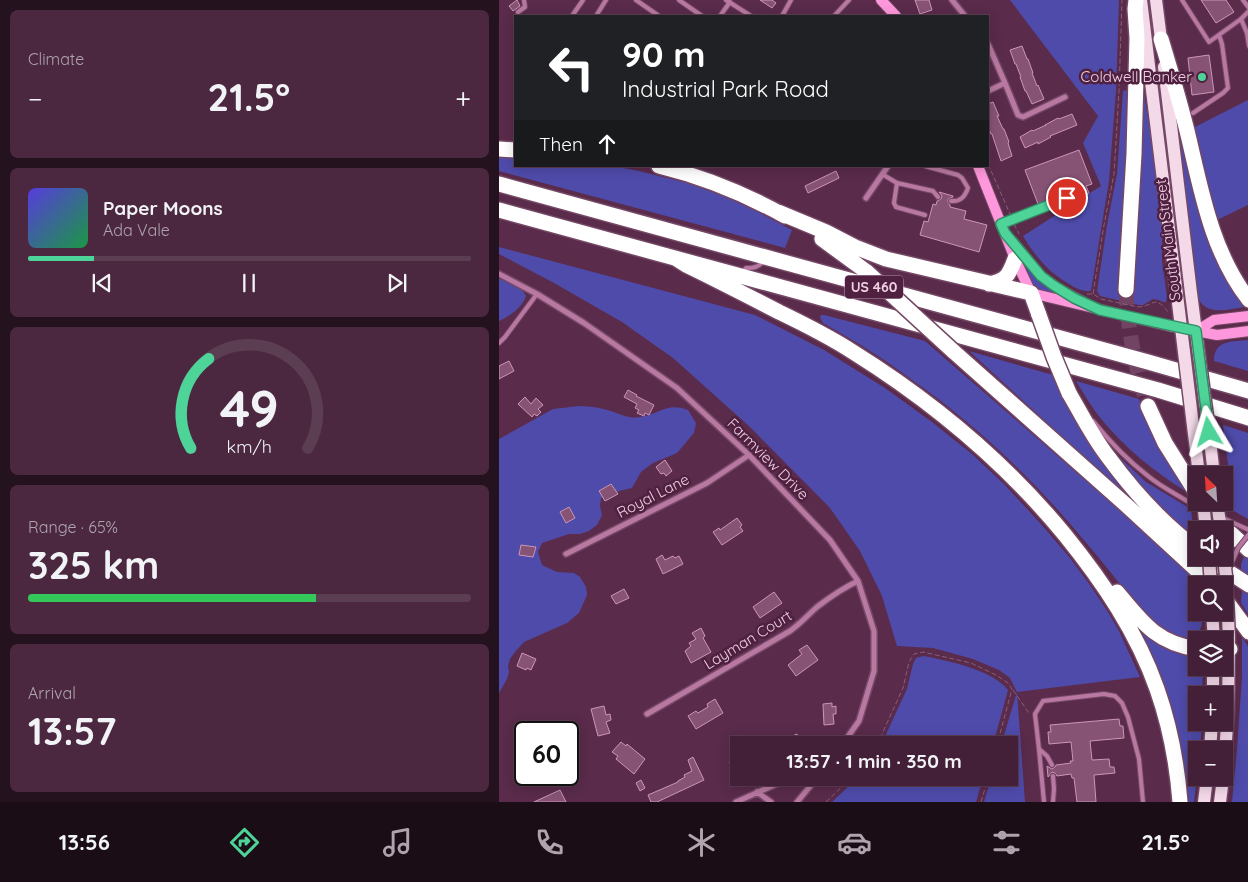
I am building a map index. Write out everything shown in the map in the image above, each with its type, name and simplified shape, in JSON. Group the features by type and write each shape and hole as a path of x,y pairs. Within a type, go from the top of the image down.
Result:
{"highway":[{"path":"1126,290 1137,38 1136,0"},
{"path":"1161,39 1178,93 1206,211 1229,270 1248,300"},
{"path":"499,149 514,150"},
{"path":"663,167 690,174 726,188 875,255 1031,294 1069,393 1087,424 1108,457 1126,480 1166,524 1188,542"},
{"name":"US 460","path":"499,184 1147,362 1248,392"},
{"name":"US 460","path":"499,210 1149,388 1248,418"},
{"path":"778,212 816,234 867,272 1202,576"},
{"path":"675,258 825,335 909,388 957,426 1034,499 1099,579 1130,628 1151,673 1164,709 1178,772 1180,802"},
{"path":"989,284 1000,282 1007,276 1015,258"},
{"path":"1149,406 1188,490"},
{"path":"1211,511 1248,550"},
{"path":"1078,551 1091,559 1140,620 1169,642 1188,647"},
{"path":"1220,566 1248,585"},
{"path":"1233,611 1248,632"}],"main road":[{"path":"881,0 895,15"},
{"name":"South Main Street","path":"1141,0 1198,466"},
{"name":"South Main Street","path":"1156,0 1213,466"},
{"path":"978,167 1031,294 1217,335 1248,332"},
{"path":"1003,228 1035,269 1048,282 1100,310"},
{"path":"1196,331 1214,320 1246,317"},
{"path":"1225,566 1226,576"},
{"path":"1226,741 1228,676"},
{"path":"1205,802 1206,786"},
{"path":"1221,802 1222,786"}],"street":[{"path":"952,0 964,15"},
{"path":"989,46 1020,117 1065,98"},
{"path":"989,91 1005,83"},
{"path":"866,198 887,167"},
{"name":"Farmview Drive","path":"499,274 537,294 595,329 677,388 749,455 830,540 858,581 874,631 874,670 859,721 848,736"},
{"name":"Royal Lane","path":"565,554 707,483 749,455"},
{"name":"Layman Court","path":"647,714 790,631 827,599 858,581"},
{"path":"736,802 771,786"},
{"path":"797,802 810,786"},
{"path":"757,792 771,802"}],"lane":[{"path":"518,12 525,7 524,0"},
{"path":"573,15 583,0"},
{"path":"597,15 606,0"},
{"path":"636,0 658,15"},
{"path":"679,0 700,15"},
{"path":"783,15 791,0"},
{"path":"835,15 849,0"},
{"path":"1182,0 1209,42 1241,19 1248,10 1243,0"},
{"path":"721,15 728,1 749,15"},
{"path":"1241,19 1247,33 1248,46"},
{"path":"1193,113 1228,88 1219,34"},
{"path":"929,167 958,175 962,178 968,188 966,193 961,199 951,201"},
{"path":"882,174 897,183 933,192 938,197"},
{"path":"897,183 893,203 896,207 925,214"},
{"path":"1003,228 1067,198"},
{"path":"741,276 746,268 754,268 762,264 765,257"},
{"path":"499,343 537,294"},
{"path":"1069,393 1111,443 1129,461 1149,478 1188,496"},
{"path":"1215,511 1248,532 1235,554 1226,576"},
{"path":"1045,802 1035,714 1043,701 1104,694 1115,696 1122,703 1125,710 1139,759 1143,802"},
{"path":"1039,749 1047,756 1052,765"},
{"path":"1053,776 1055,789 1053,802"}],"path":[{"path":"1093,294 1103,224 1113,174 1119,91 1122,0"},
{"path":"989,166 1011,215"},
{"path":"1015,225 1020,236"},
{"path":"1085,294 1093,294 1103,299 1139,307 1154,302 1162,305"},
{"path":"881,736 903,688 909,662 913,654 923,652 971,663 996,674 1008,683 1031,716 1036,720"},
{"path":"999,736 1012,689"},
{"path":"826,802 843,786"},
{"path":"981,802 986,786"}],"shaded area":[{"path":"1010,0 1119,0 1116,91 1109,181 1091,291 1076,288 1048,269 1037,257 1023,236 1101,186 1083,143 1098,116"},
{"path":"1140,69 1155,161 1162,224 1162,261 1167,297 1166,302 1153,299 1143,305 1100,296 1097,291 1117,174 1123,91 1127,90 1126,154 1119,292 1134,292 1141,154"},
{"path":"1248,100 1248,205 1215,221 1193,128"},
{"path":"1174,102 1191,183 1206,236 1216,261 1244,307 1214,310 1203,305 1199,300"},
{"path":"499,155 514,157 514,167 618,167 639,171 687,183 723,196 792,230 785,248 499,171"},
{"path":"499,247 755,315 824,350 885,388 972,454 1004,484 1041,524 1070,558 1108,612 1140,677 1017,692 1010,678 999,670 973,659 933,648 897,646 882,596 860,551 830,508 750,427 673,358 622,322 499,254"},
{"path":"1019,255 1065,296 1037,289 1032,285"},
{"path":"499,278 522,290 526,296 515,311 499,321"},
{"path":"821,315 824,315 925,341 1196,576 1188,576 1188,621 1202,621 1199,631 1188,631 1188,638 1179,638 1160,629 1141,610 1069,522 1006,456 960,416 899,370 823,323 820,318"},
{"path":"1248,340 1248,371 1214,361 1217,349 1221,345"},
{"path":"969,351 1053,375 1069,409 1088,442 1139,507"},
{"path":"1076,381 1139,399 1153,435 1185,491 1162,476 1111,431 1088,401"},
{"path":"579,406 601,408 633,417 647,416 674,407 681,408 688,410 696,423 694,433 677,453 653,463 641,472 632,488 601,498 602,515 597,525 589,531 580,534 569,534 542,543 538,552 542,565 557,572 574,573 580,577 586,587 587,595 579,613 567,623 524,642 515,652 510,659 507,679 499,693 499,439 553,409"},
{"path":"1223,425 1248,433 1248,519 1234,511 1233,466 1228,466"},
{"path":"1113,451 1146,482 1188,507 1188,511 1191,511 1192,521 1188,521 1188,533 1151,497"},
{"path":"1245,554 1248,558 1248,580 1241,576 1241,564"},
{"path":"1242,590 1248,594 1248,614 1241,603"},
{"path":"1136,623 1188,650 1188,676 1203,676 1202,686 1188,686 1188,731 1201,731 1201,741 1188,741 1188,786 1196,786 1194,802 1187,802 1149,653"},
{"path":"1242,637 1249,648 1248,802 1232,802 1242,677"},
{"path":"923,656 956,663 981,672 1001,683 1008,690 995,736 885,736 907,689 916,658"},
{"path":"1017,692 1025,802 984,802 989,786 1018,786 1018,736 1004,736"},
{"path":"849,786 981,786 976,802 832,802"}],"building":[{"path":"517,0 520,6 513,11 509,6"},
{"path":"760,0 772,0 776,3 772,8"},
{"path":"915,0 929,0 932,10 920,14"},
{"path":"1201,0 1226,0 1234,12 1216,23"},
{"path":"1022,46 1044,99 1032,104 1025,91 1010,50"},
{"path":"1209,55 1214,92 1192,95 1188,58"},
{"path":"993,102 1009,142 1012,156 1001,161 989,129 989,104"},
{"path":"1072,114 1077,125 1050,136 1038,144 1038,142 1025,148 1020,137 1058,118"},
{"path":"1079,150 1092,184 1086,186 1089,193 1080,196 1077,190 1038,204 1025,170"},
{"path":"836,171 839,178 808,193 805,186"},
{"path":"939,192 953,196 948,199 950,207 966,211 964,219 987,225 979,252 920,235 924,221 928,222 933,204 936,205 937,201 941,199 942,196"},
{"path":"509,361 514,371 499,379 499,366"},
{"path":"628,390 654,405 649,415 645,413 644,416 637,413 639,410 635,408 637,404 624,397"},
{"path":"525,397 531,404 536,398 543,405 538,409 541,412 537,416 534,414 532,417 518,404"},
{"path":"665,460 672,471 666,476 664,473 661,474 656,467"},
{"path":"611,484 618,494 605,501 599,491"},
{"path":"569,507 575,518 566,523 560,512"},
{"path":"737,518 742,525 740,527 743,531 722,545 713,532 719,528 720,530"},
{"path":"521,545 536,547 533,557 519,555"},
{"path":"662,555 665,560 673,556 675,558 679,556 683,564 663,574 656,559"},
{"path":"624,589 629,598 616,604 611,596"},
{"path":"774,592 782,603 760,618 753,607"},
{"path":"701,628 705,636 703,638 711,652 691,663 685,651 691,646 689,643 696,639 692,633"},
{"path":"807,645 818,660 796,676 788,665 802,654 799,650"},
{"path":"522,653 536,659 531,670 517,666"},
{"path":"715,699 723,713 696,729 688,716 708,707 707,704"},
{"path":"832,703 832,707 836,706 836,714 833,714 834,724 824,725 823,704"},
{"path":"604,706 606,715 610,714 611,720 606,722 610,733 598,736 591,709"},
{"path":"1119,719 1120,726 1123,726 1124,738 1090,741 1092,760 1109,759 1110,767 1114,767 1115,773 1094,775 1096,802 1077,802 1074,778 1072,778 1071,774 1057,776 1052,772 1048,777 1047,766 1052,769 1056,765 1073,761 1071,742 1049,744 1048,732 1051,732 1050,725"},
{"path":"621,742 626,746 627,744 645,759 634,774 616,759 618,756 612,752"},
{"path":"693,757 704,780 657,802 651,802 648,795 678,782 685,777 684,775 692,771 688,760"},
{"path":"641,780 645,788 640,791 636,783"},
{"path":"560,790 566,802 534,802"}],"tunnel":[{"path":"1126,290 1128,320 1133,349 1139,378 1148,406"}],"place":[{"name":"Coldwell Banker","path":"1202,77"}],"route":[{"path":"1067,198 1001,224 1005,233 1041,276 1074,298 1100,310 1196,331 1209,432"}]}
